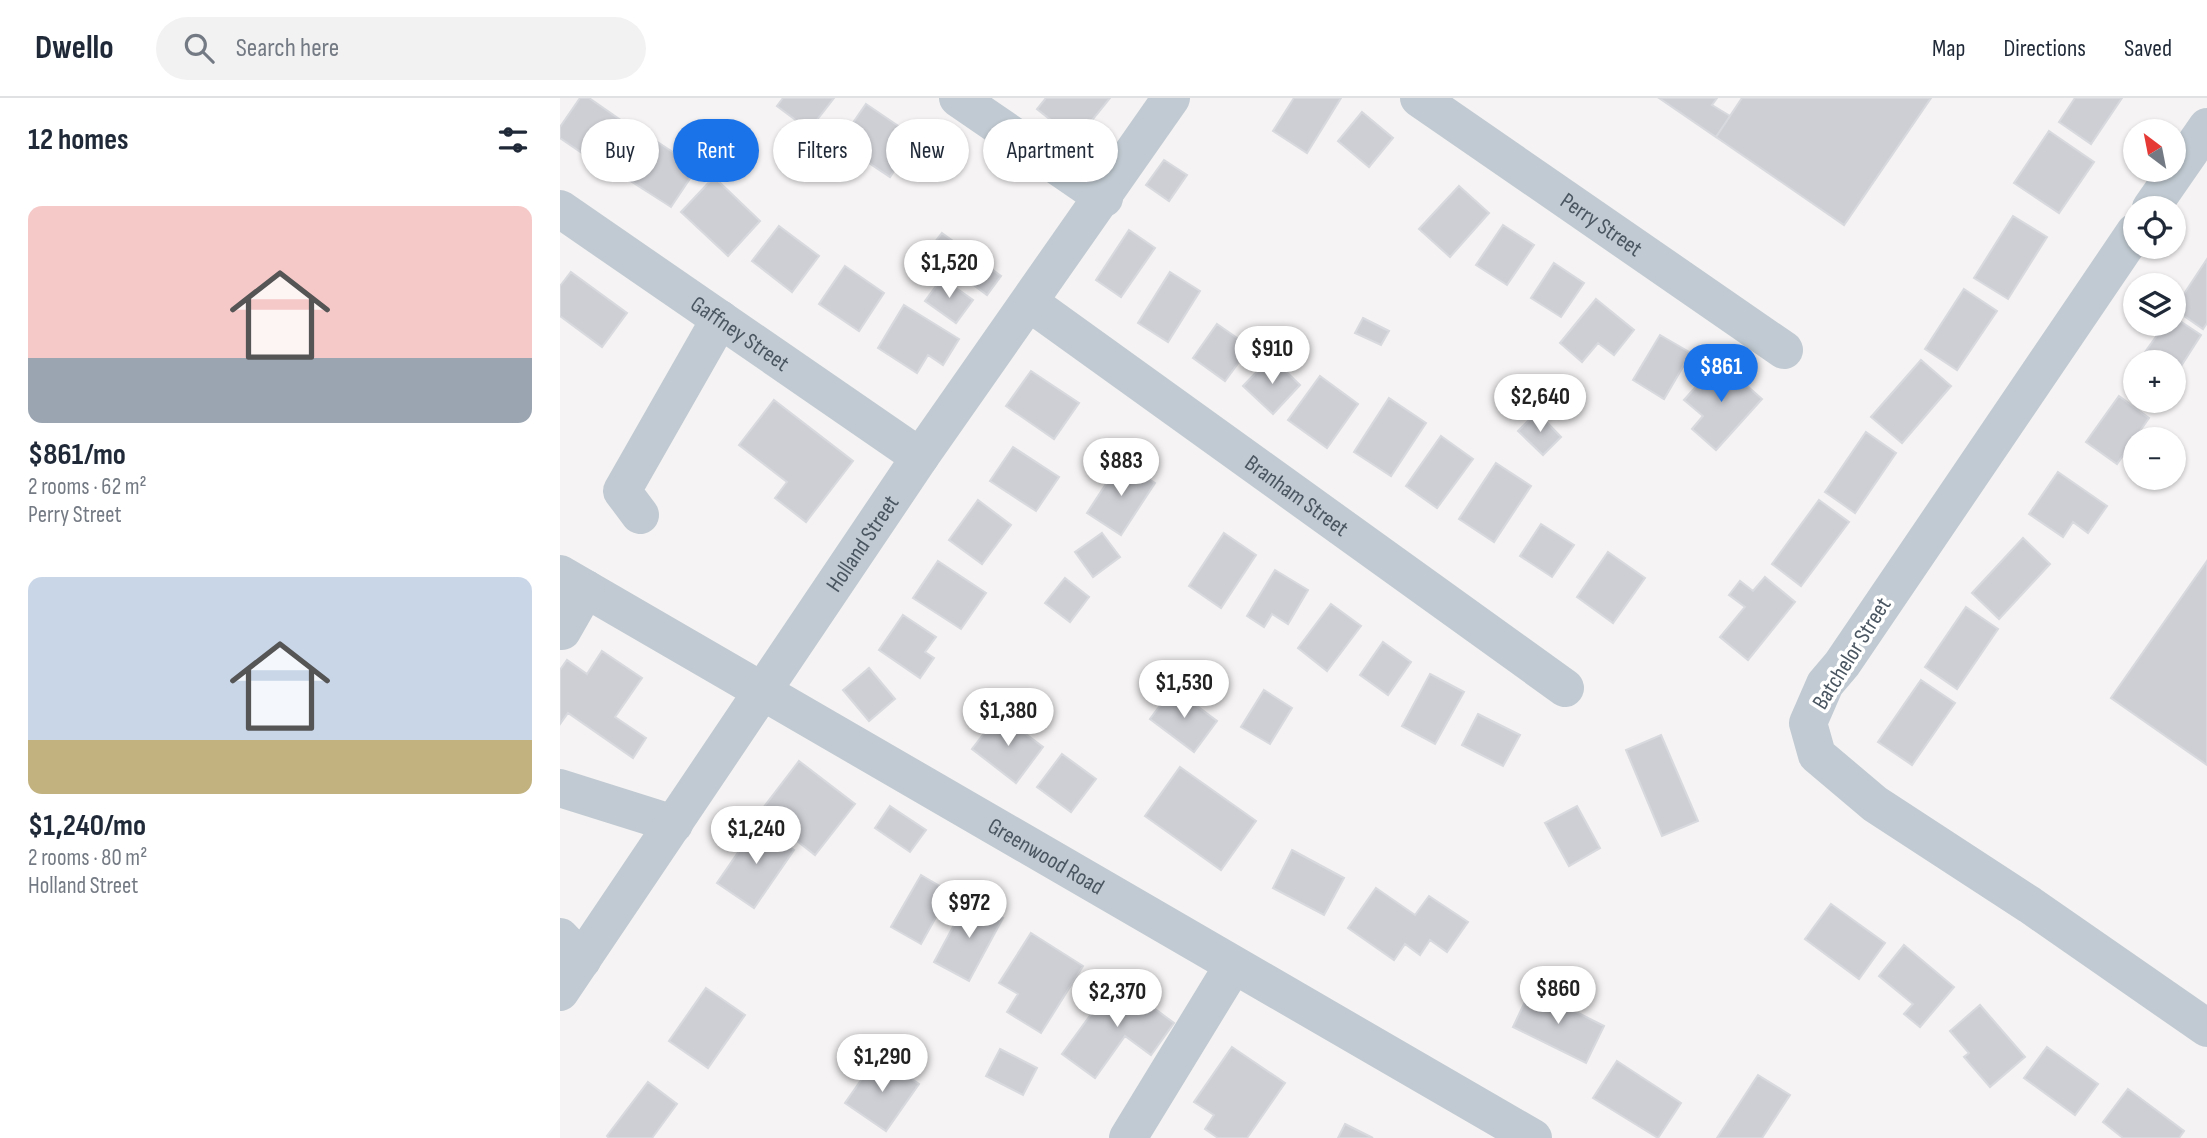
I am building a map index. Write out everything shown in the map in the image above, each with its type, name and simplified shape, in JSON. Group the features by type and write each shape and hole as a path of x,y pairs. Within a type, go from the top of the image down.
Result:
{"street":[{"path":"958,98 1104,198"},
{"name":"Holland Street","path":"560,992 571,948 674,824 920,457 1104,198 1171,98"},
{"name":"Perry Street","path":"1438,104 1784,350"},
{"path":"2159,196 2207,127"},
{"name":"Gaffney Street","path":"560,209 920,457"},
{"name":"Batchelor Street","path":"2123,250 1842,664 1825,684 1808,723 1817,755 1875,804 2030,905 2207,1028"},
{"name":"Branham Street","path":"1030,303 1565,688"},
{"path":"640,515 622,491 720,319"},
{"path":"562,631 573,582"},
{"name":"Greenwood Road","path":"573,582 1533,1138"},
{"path":"560,788 674,824"},
{"path":"1128,1138 1233,966"}],"building":[{"path":"580,98 589,98 619,119 581,119 581,152 560,138 560,127"},
{"path":"783,98 834,98 818,119 794,119 777,106"},
{"path":"1046,98 1110,98 1093,119 1050,119 1037,109"},
{"path":"1294,98 1341,98 1307,153 1273,131"},
{"path":"1659,98 1717,98 1712,105 1730,116 1716,137"},
{"path":"1742,98 1931,98 1844,225 1716,137"},
{"path":"2075,98 2122,98 2091,144 2059,122"},
{"path":"866,104 888,119 886,174 872,165 872,119 856,119"},
{"path":"1362,112 1393,138 1369,167 1338,141"},
{"path":"2049,131 2094,162 2059,213 2014,183"},
{"path":"659,143 673,152 673,182 688,182 671,207 632,182 659,182"},
{"path":"1164,160 1187,175 1169,201 1146,185"},
{"path":"709,182 719,182 760,221 728,256 681,212"},
{"path":"1459,186 1489,213 1450,257 1419,229"},
{"path":"2013,216 2047,237 2008,299 1974,278"},
{"path":"1503,225 1534,245 1507,285 1476,265"},
{"path":"779,226 819,256 792,292 752,261"},
{"path":"1129,230 1155,248 1121,297 1096,280"},
{"path":"942,233 1001,276 987,295 928,251"},
{"path":"2207,259 2207,323 2203,329 2186,317 2186,291"},
{"path":"1554,263 1584,283 1561,317 1531,298"},
{"path":"845,266 884,293 859,331 819,304"},
{"path":"571,272 627,313 602,347 560,316 560,286"},
{"path":"1170,272 1200,291 1168,342 1138,323"},
{"path":"942,278 973,300 956,323 925,301"},
{"path":"1964,289 1997,311 1957,370 1925,349"},
{"path":"1596,299 1634,330 1614,355 1598,343 1582,362 1560,343"},
{"path":"904,305 959,339 943,365 928,355 917,373 878,348"},
{"path":"1363,318 1389,331 1381,345 1355,333"},
{"path":"1217,324 1250,347 1225,381 1193,358"},
{"path":"2186,325 2201,335 2186,358 2186,350 2147,350 2156,336 2186,336"},
{"path":"1660,335 1691,353 1664,399 1633,380"},
{"path":"1271,357 1300,385 1273,414 1243,386"},
{"path":"1921,360 1951,386 1902,443 1871,417"},
{"path":"1719,361 1762,399 1716,450 1692,429 1703,416 1684,400"},
{"path":"1031,371 1079,403 1054,439 1006,406"},
{"path":"1320,376 1358,404 1327,448 1288,420"},
{"path":"2119,396 2123,399 2123,413 2142,413 2149,418 2143,427 2123,427 2123,455 2117,464 2086,442"},
{"path":"1389,398 1426,423 1391,476 1354,452"},
{"path":"774,400 853,461 806,522 775,498 787,482 739,445"},
{"path":"1537,412 1561,437 1543,455 1518,431"},
{"path":"1866,432 1896,453 1855,513 1825,492"},
{"path":"1441,436 1473,459 1437,508 1406,486"},
{"path":"1013,447 1059,477 1036,511 990,481"},
{"path":"1121,461 1155,483 1121,535 1087,513"},
{"path":"1496,463 1531,486 1494,542 1459,519"},
{"path":"2058,472 2107,506 2088,533 2073,522 2063,537 2029,514"},
{"path":"978,500 1011,525 982,564 949,540"},
{"path":"1819,500 1849,522 1801,586 1772,564"},
{"path":"1541,524 1574,545 1552,577 1520,556"},
{"path":"1102,533 1120,557 1093,577 1075,552"},
{"path":"1224,533 1256,555 1221,608 1189,586"},
{"path":"2023,538 2050,564 1999,619 1972,593"},
{"path":"1608,552 1645,578 1613,623 1577,597"},
{"path":"938,561 986,593 961,629 913,598"},
{"path":"2207,561 2207,765 2111,698"},
{"path":"1275,570 1308,590 1288,624 1272,614 1264,627 1247,616"},
{"path":"1765,577 1795,602 1748,660 1720,637 1745,607 1729,595 1740,581 1753,591"},
{"path":"1065,578 1089,597 1070,622 1045,603"},
{"path":"1331,604 1361,626 1327,671 1298,648"},
{"path":"1966,607 1998,629 1957,689 1925,667"},
{"path":"903,615 936,637 925,652 934,658 920,678 879,650"},
{"path":"1383,642 1411,662 1388,695 1360,675"},
{"path":"602,651 642,678 615,717 646,738 633,758 568,713 560,724 560,670 567,660 587,674"},
{"path":"869,668 895,699 869,721 843,690"},
{"path":"1430,674 1464,692 1435,744 1402,726"},
{"path":"1921,680 1955,703 1912,765 1878,742"},
{"path":"1173,688 1217,721 1194,752 1150,719"},
{"path":"1264,690 1292,708 1270,744 1241,727"},
{"path":"999,714 1043,747 1016,783 972,749"},
{"path":"1478,714 1520,735 1503,766 1462,745"},
{"path":"1661,735 1698,821 1662,836 1626,750"},
{"path":"1062,754 1096,779 1071,812 1037,787"},
{"path":"799,761 855,804 815,855 760,812"},
{"path":"1180,767 1256,821 1221,870 1145,816"},
{"path":"890,806 926,830 910,852 875,828"},
{"path":"1577,806 1600,848 1569,866 1545,823"},
{"path":"757,825 794,850 754,908 717,883"},
{"path":"1292,850 1344,878 1324,915 1273,888"},
{"path":"921,875 950,892 921,944 891,927"},
{"path":"1376,888 1415,915 1429,896 1468,922 1447,952 1430,940 1420,955 1405,944 1394,960 1348,928"},
{"path":"968,899 1003,918 969,981 934,962"},
{"path":"1831,904 1885,943 1859,979 1805,939"},
{"path":"1031,933 1083,966 1041,1033 1007,1012 1018,994 999,983"},
{"path":"1904,945 1954,987 1920,1027 1904,1014 1913,1004 1879,976"},
{"path":"1116,980 1174,1023 1151,1055 1125,1036 1095,1078 1062,1054"},
{"path":"706,988 745,1015 708,1068 669,1041"},
{"path":"1531,989 1604,1026 1586,1063 1513,1027"},
{"path":"1980,1005 2025,1057 1990,1087 1964,1057 1969,1053 1950,1031"},
{"path":"1232,1047 1285,1083 1247,1138 1218,1138 1205,1129 1214,1115 1194,1102"},
{"path":"2047,1047 2098,1084 2075,1115 2024,1078"},
{"path":"1000,1049 1037,1068 1023,1095 986,1076"},
{"path":"878,1056 919,1084 886,1131 845,1103"},
{"path":"1617,1061 1681,1103 1658,1138 1593,1098"},
{"path":"1758,1075 1790,1095 1762,1138 1717,1138"},
{"path":"648,1082 677,1104 652,1138 609,1138 607,1136"},
{"path":"2128,1089 2184,1131 2179,1138 2123,1138 2103,1122"},
{"path":"1345,1124 1373,1138 1338,1138"}]}
